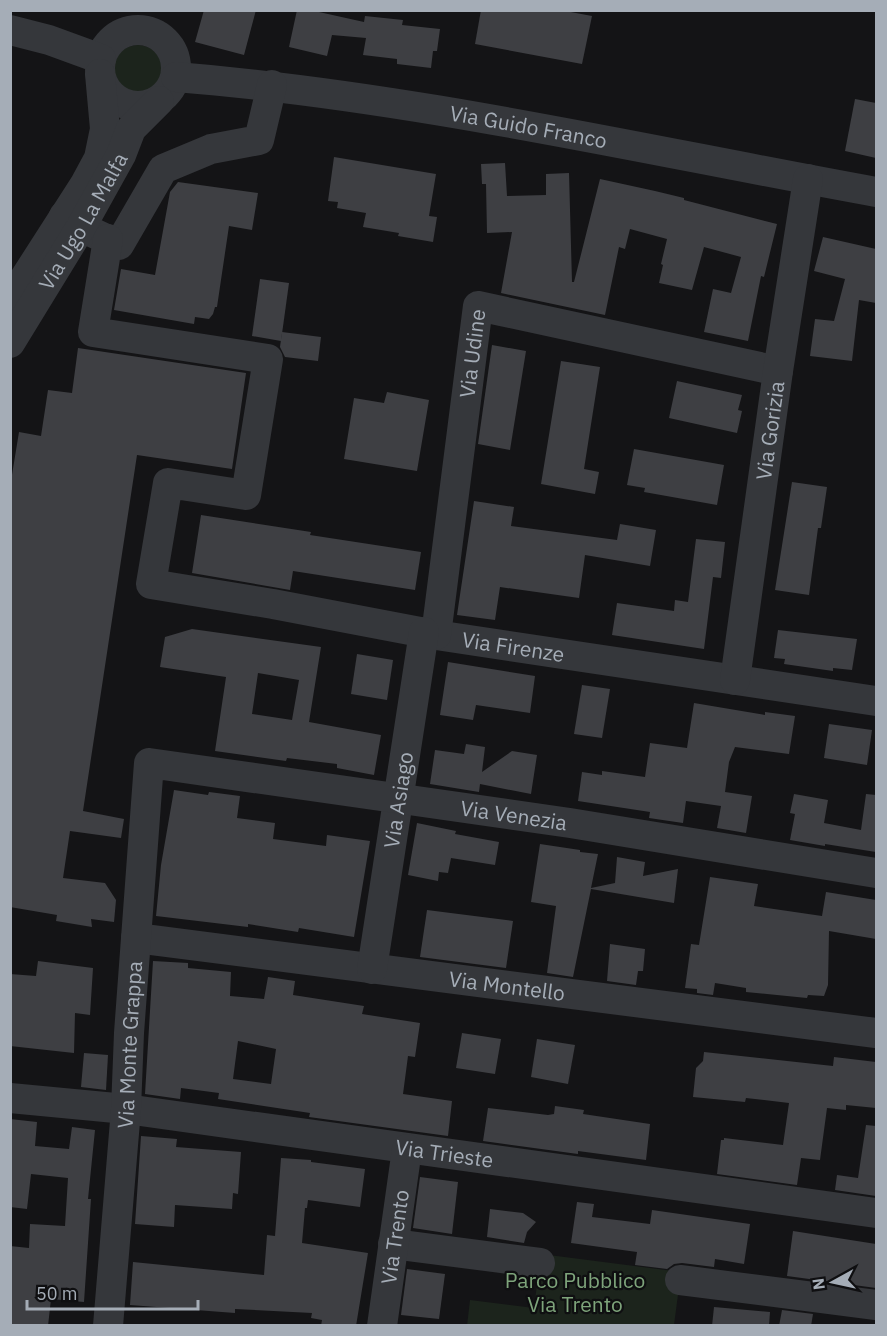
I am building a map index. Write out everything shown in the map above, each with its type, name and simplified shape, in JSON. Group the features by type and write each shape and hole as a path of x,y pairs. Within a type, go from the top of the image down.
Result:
{"street":[{"path":"159,21 165,40 173,50 176,63 176,76 172,86 159,100 147,105 134,106 122,103 104,86 100,67 104,49 121,33 142,29 159,21"},
{"path":"10,30 49,40 100,67"},
{"name":"Via Ugo La Malfa","path":"10,343 72,221 85,184 99,158 105,129 100,67"},
{"name":"Via Guido Franco","path":"176,76 272,86 525,125 876,192"},
{"path":"72,221 119,245 163,170 211,149 259,140 272,86"},
{"name":"Via Ugo La Malfa","path":"10,301 121,155 131,129 159,100"},
{"name":"Via Gorizia","path":"735,681 778,371 808,179"},
{"name":"Via Firenze","path":"108,239 93,332 268,359 246,495 168,483 151,584 430,633 876,702"},
{"name":"Via Udine","path":"430,633 478,306 778,371"},
{"name":"Via Asiago","path":"372,969 399,798 430,633"},
{"name":"Via Venezia","path":"149,763 570,823 876,873"},
{"name":"Via Monte Grappa","path":"108,1326 126,1109 129,1033 149,763"},
{"name":"Via Montello","path":"136,938 876,1033"},
{"name":"Via Trieste","path":"10,1098 126,1109 876,1213"},
{"name":"Via Trento","path":"382,1326 407,1149"},
{"path":"393,1244 540,1263"},
{"path":"680,1280 876,1305"}],"green space":[{"path":"133,45 143,45 155,52 162,64 162,74 155,86 143,93 133,93 118,82 114,74 114,64 125,49"},
{"name":"Parco Pubblico Via Trento","path":"541,1254 681,1272 674,1325 467,1326 470,1300 534,1308"}],"building":[{"path":"204,10 256,10 244,55 195,42"},
{"path":"297,10 310,10 364,22 365,16 403,20 402,25 440,29 437,51 433,51 431,68 397,64 397,59 363,55 366,38 332,35 327,56 289,47"},
{"path":"481,10 560,10 592,16 582,64 475,44"},
{"path":"855,99 876,103 876,158 845,151"},
{"path":"334,157 436,174 429,216 437,217 433,242 363,227 366,213 337,208 338,202 328,201"},
{"path":"505,163 507,196 546,195 546,174 569,173 572,282 574,282 600,179 684,198 684,200 777,224 764,277 761,276 748,341 704,332 713,289 731,293 741,257 704,247 692,290 659,283 667,239 630,229 625,249 619,247 605,315 501,293 512,232 487,233 486,184 482,184 481,164"},
{"path":"178,182 258,193 252,230 229,226 217,307 209,319 195,317 194,324 114,310 121,269 155,275 170,192"},
{"path":"823,237 876,249 876,303 859,300 852,361 810,356 815,319 834,321 845,279 814,271"},
{"path":"260,279 289,283 281,341 252,336"},
{"path":"282,332 321,337 318,361 285,357 280,347"},
{"path":"492,345 526,351 510,450 478,444"},
{"path":"78,348 246,373 232,469 137,455 83,811 124,819 121,838 70,831 63,878 105,883 116,900 114,922 91,919 92,927 56,921 57,915 10,907 10,487 19,432 41,436 48,390 72,393"},
{"path":"561,361 600,367 584,469 599,472 595,494 541,484"},
{"path":"677,381 742,395 738,410 742,411 737,433 669,418"},
{"path":"387,392 429,400 417,471 344,459 354,398 384,403"},
{"path":"634,449 724,465 717,505 644,492 645,488 627,485"},
{"path":"792,482 827,487 821,528 818,528 809,595 775,590"},
{"path":"474,501 514,507 511,526 617,540 620,524 656,530 650,566 585,555 579,598 500,587 495,620 457,615"},
{"path":"201,515 421,552 415,590 293,571 290,590 192,573"},
{"path":"696,539 725,542 721,578 713,577 704,649 612,635 617,603 674,611 675,600 688,602"},
{"path":"192,629 321,647 309,722 381,735 374,775 337,768 337,764 287,758 286,761 215,751 226,677 160,667 165,637","holes":["258,673 299,680 292,720 252,714"]},
{"path":"778,630 857,639 852,670 833,668 833,671 784,664 785,659 774,658"},
{"path":"357,654 393,660 387,700 351,694"},
{"path":"448,662 535,676 530,713 476,705 473,720 440,715"},
{"path":"582,685 610,689 602,738 574,734"},
{"path":"694,703 765,715 765,712 795,716 789,754 735,747 729,762 725,792 752,796 746,833 717,828 721,806 686,801 683,823 649,818 650,812 578,801 582,772 602,775 602,771 645,777 650,743 687,748"},
{"path":"829,724 872,730 867,765 824,758"},
{"path":"466,744 485,747 482,772 512,751 537,755 531,794 480,784 479,792 430,784 435,750 464,754"},
{"path":"174,790 208,795 209,792 240,796 237,818 275,823 273,839 326,846 327,835 370,841 354,937 299,928 298,932 248,924 248,927 156,916 161,865"},
{"path":"794,794 828,800 824,823 861,830 866,794 876,795 876,852 790,840 795,814 790,813"},
{"path":"417,823 456,831 455,834 499,842 495,865 451,858 448,873 439,872 438,881 408,875"},
{"path":"540,844 598,854 591,888 615,883 617,857 645,862 643,876 678,869 674,903 591,889 573,977 547,973 556,906 531,902"},
{"path":"710,877 758,884 754,906 822,916 826,892 876,900 876,939 829,931 828,985 824,996 808,995 807,998 746,992 746,988 715,983 713,995 697,993 697,989 685,988 691,944 699,945"},
{"path":"427,910 513,921 506,968 420,957"},
{"path":"610,944 645,949 643,971 638,971 636,985 607,981"},
{"path":"38,961 93,968 90,1015 75,1013 74,1053 10,1046 10,974 36,976"},
{"path":"153,961 188,963 188,968 231,972 230,996 264,999 268,977 295,981 293,995 364,1006 362,1014 420,1023 415,1057 408,1056 403,1094 452,1101 448,1136 309,1117 310,1113 218,1099 219,1093 181,1088 180,1099 145,1094","holes":["238,1041 276,1049 271,1084 233,1079"]},
{"path":"462,1033 501,1039 495,1074 456,1068"},
{"path":"537,1039 575,1045 568,1084 531,1077"},
{"path":"704,1052 833,1066 834,1057 876,1062 876,1108 846,1105 846,1110 827,1108 820,1160 801,1158 797,1185 717,1174 721,1140 724,1138 783,1145 789,1103 746,1098 745,1102 693,1097 696,1068 703,1061"},
{"path":"84,1053 108,1055 106,1090 81,1087"},
{"path":"555,1106 584,1110 583,1114 650,1124 646,1160 578,1151 578,1154 483,1141 488,1108 548,1115 554,1114"},
{"path":"10,1119 37,1122 35,1146 69,1149 72,1127 95,1130 88,1199 91,1199 84,1302 51,1299 48,1326 10,1326 10,1246 29,1248 30,1224 65,1226 68,1178 31,1174 27,1209 10,1207"},
{"path":"866,1125 876,1126 876,1196 835,1190 837,1175 858,1178"},
{"path":"141,1136 177,1139 176,1147 241,1152 238,1194 233,1193 232,1209 175,1205 174,1227 135,1224"},
{"path":"281,1158 311,1160 311,1162 365,1169 360,1207 308,1200 307,1208 305,1208 302,1243 368,1253 356,1326 321,1326 322,1320 311,1318 312,1313 235,1309 235,1313 130,1305 133,1262 264,1275 267,1235 275,1236"},
{"path":"420,1177 458,1182 452,1234 413,1228"},
{"path":"577,1202 594,1204 592,1217 650,1224 652,1210 750,1224 744,1264 715,1259 714,1267 682,1263 674,1264 667,1269 635,1265 637,1252 571,1243"},
{"path":"490,1209 523,1213 536,1222 527,1232 524,1243 487,1237"},
{"path":"793,1231 876,1244 876,1288 787,1276"},
{"path":"407,1269 445,1274 439,1319 401,1315"},
{"path":"714,1307 770,1312 769,1326 712,1326"},
{"path":"782,1310 813,1314 811,1326 779,1326"}]}
